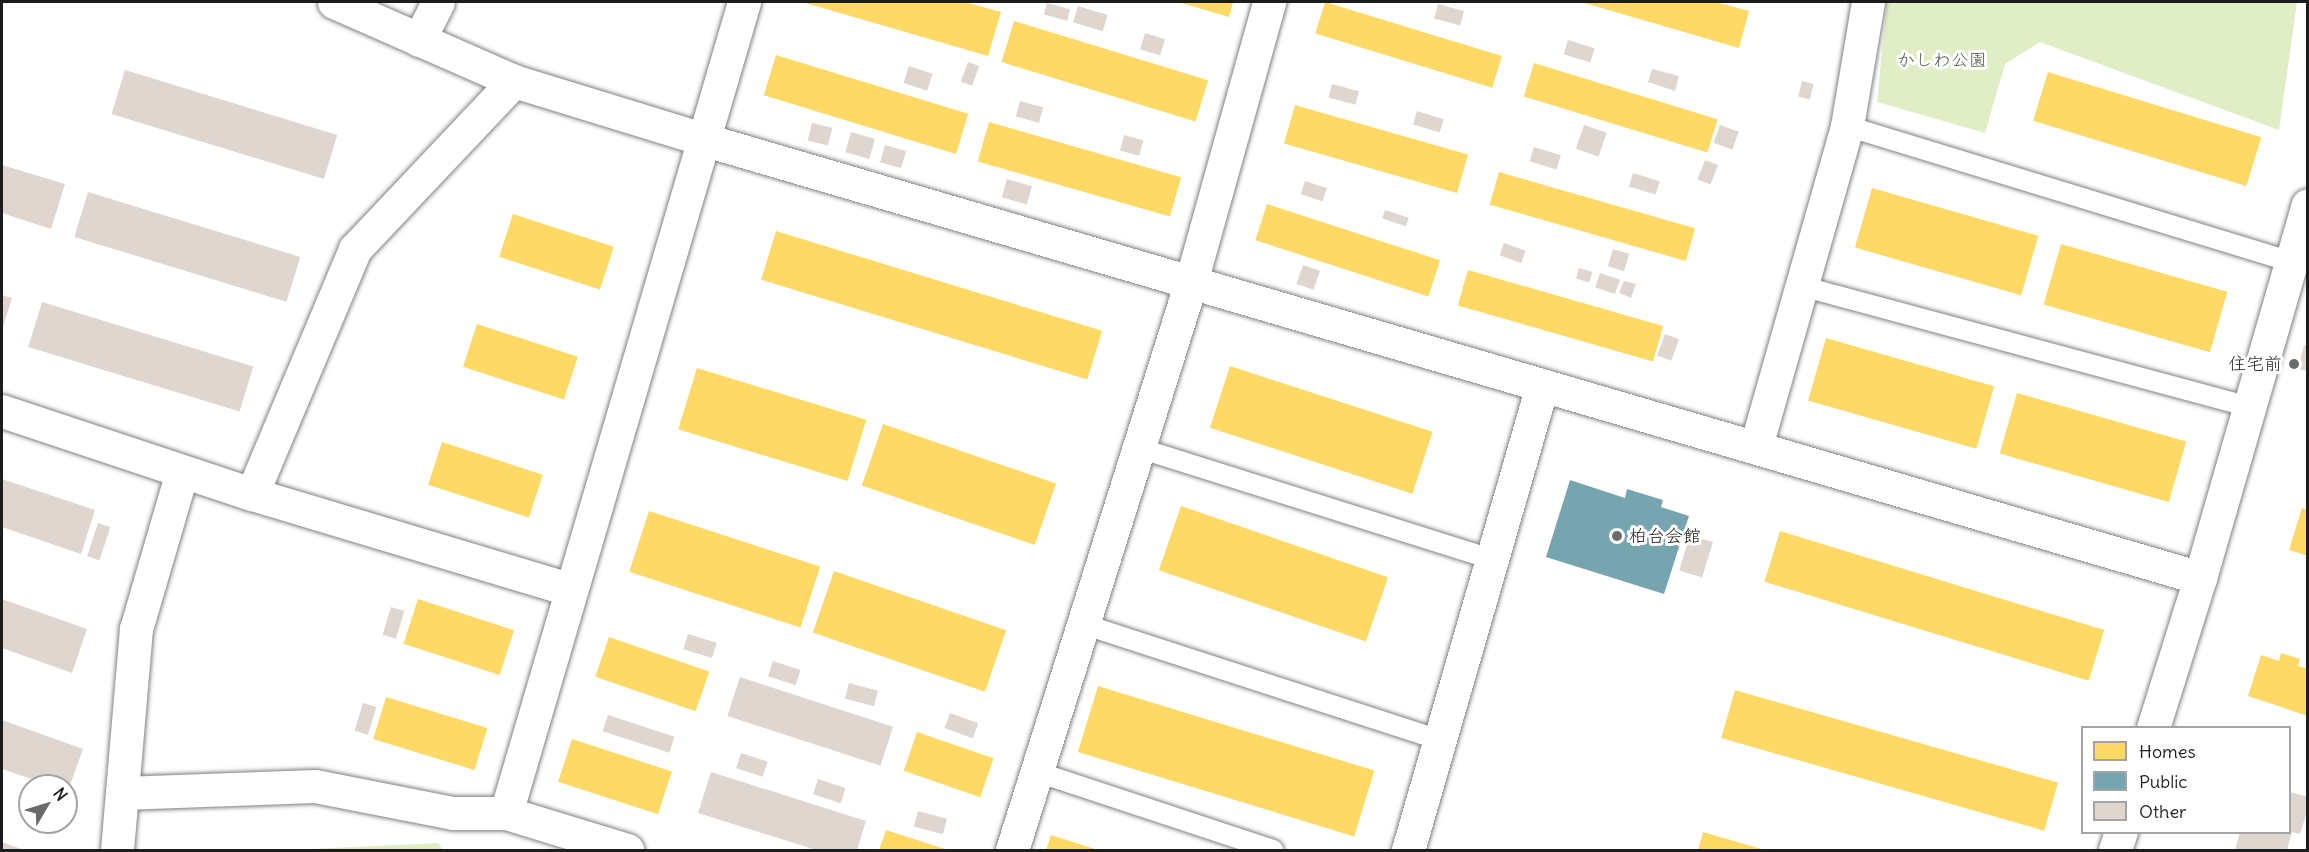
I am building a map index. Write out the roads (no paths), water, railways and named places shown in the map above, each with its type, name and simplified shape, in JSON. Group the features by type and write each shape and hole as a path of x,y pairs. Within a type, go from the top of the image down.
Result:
{"street":[{"path":"334,2 514,81 702,140 1542,386 1756,446 2200,578"},
{"path":"419,40 438,2"},
{"path":"506,813 569,589 744,2"},
{"path":"1012,850 1191,282 1269,2"},
{"path":"1756,446 1847,126 1868,2"},
{"path":"252,494 355,249 514,81"},
{"path":"2154,726 2200,578 2307,205"},
{"path":"1408,850 1542,386"},
{"path":"2,411 252,494 569,589"},
{"path":"117,850 136,629 182,472"},
{"path":"122,794 315,786 453,813 506,813 627,850"},
{"path":"2115,850 2120,834"}],"lane":[{"path":"1847,126 2291,262"},
{"path":"1801,286 2248,407"},
{"path":"1139,448 1492,559"},
{"path":"1083,624 1440,740"},
{"path":"1037,772 1273,850"}],"place":[{"name":"住宅前","path":"2294,364"},
{"name":"柏台会館","path":"1617,536"}],"park label":[{"name":"かしわ公園","path":"1942,60"}]}
